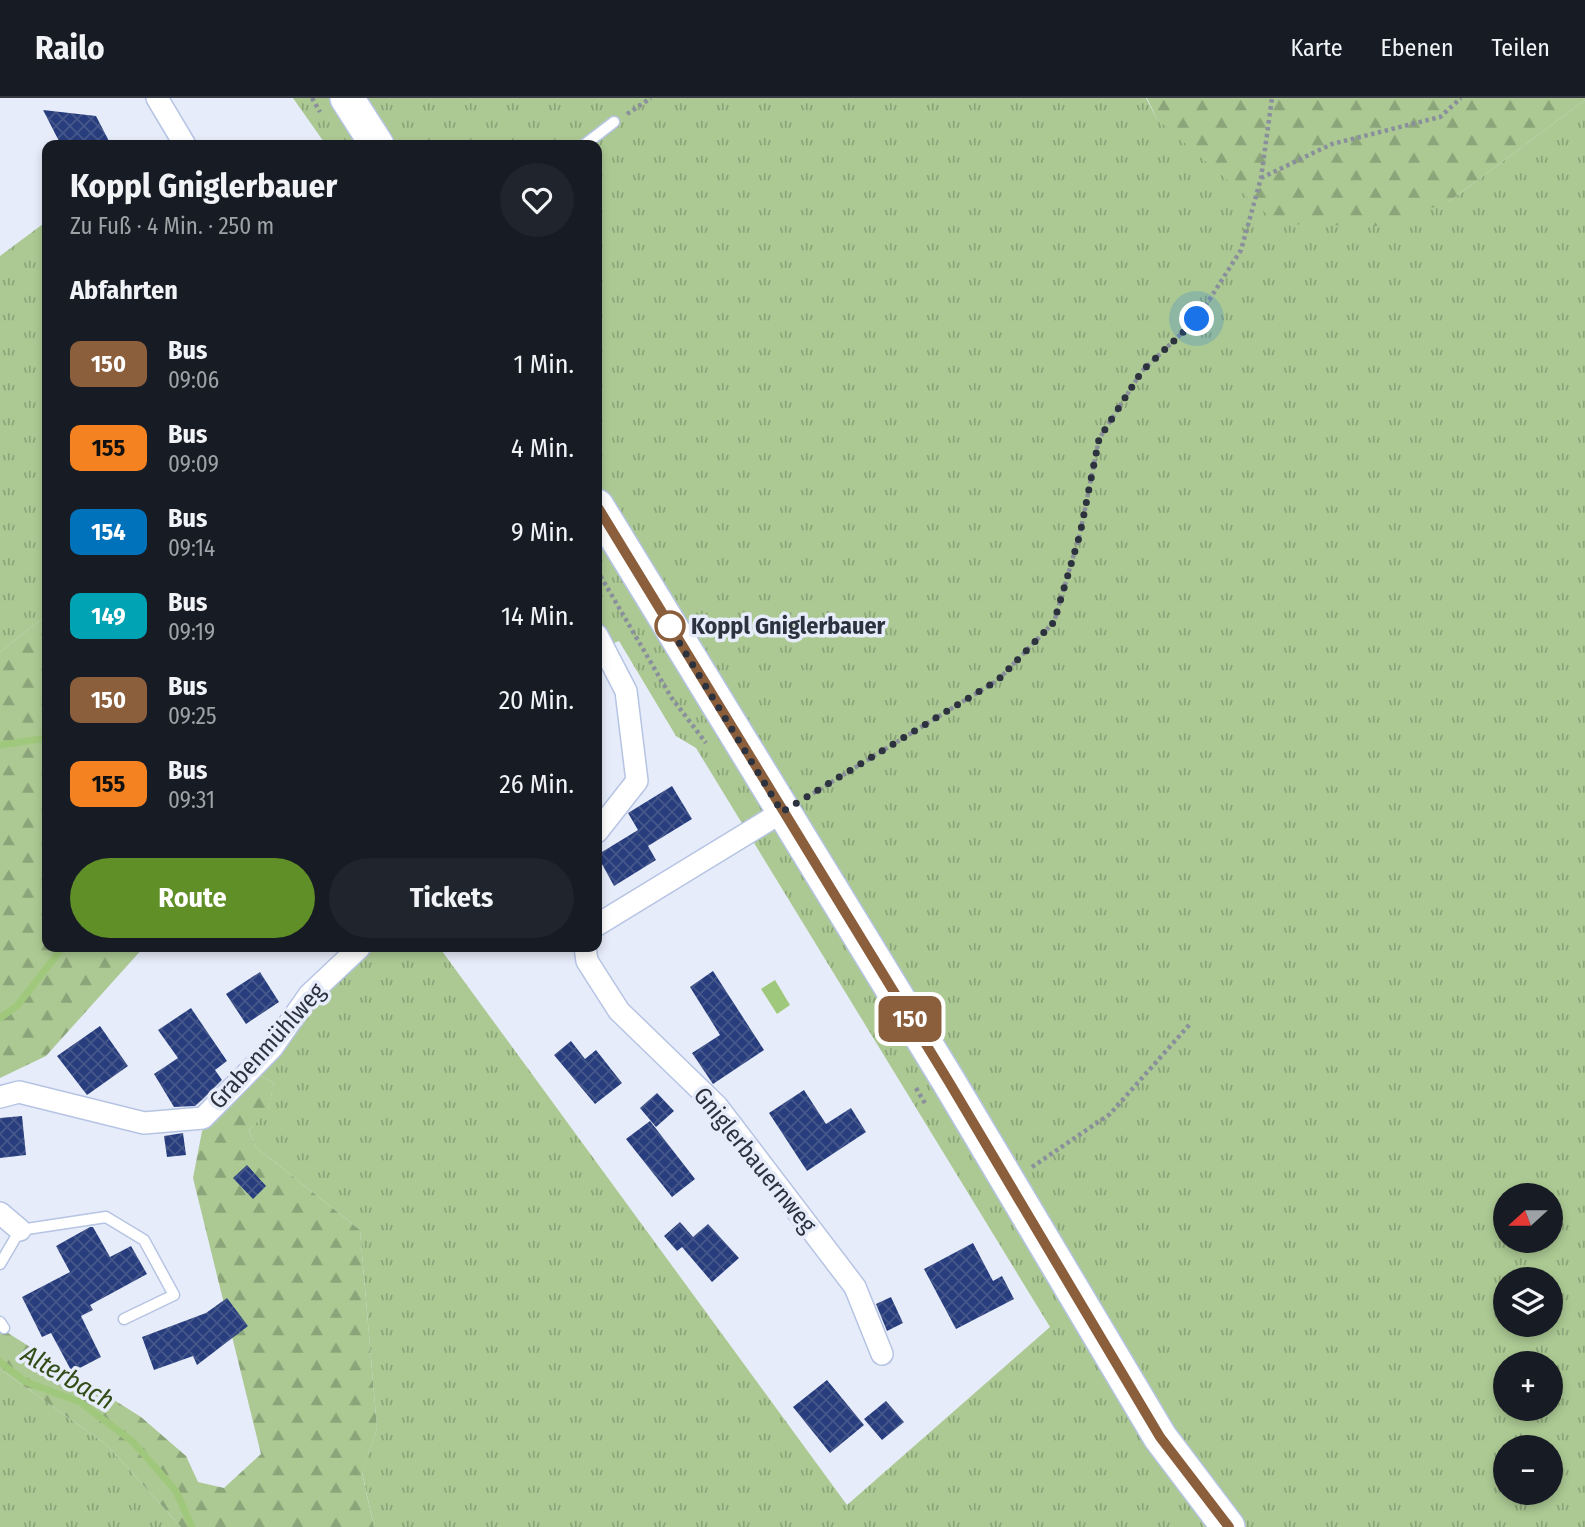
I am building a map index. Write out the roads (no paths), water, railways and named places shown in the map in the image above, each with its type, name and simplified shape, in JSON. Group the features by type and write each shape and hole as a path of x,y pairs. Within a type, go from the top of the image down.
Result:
{"main road":[{"path":"347,98 374,140"},
{"path":"602,514 949,1082 1160,1437 1228,1527"}],"street":[{"path":"157,98 181,140"},
{"path":"602,645 626,691 637,781 602,826"},
{"path":"602,922 782,812"},
{"name":"Grabenmühlweg","path":"0,1097 19,1091 144,1123 202,1118 272,1048 309,995 355,952"},
{"name":"Gniglerbauernweg","path":"586,952 587,961 619,1011 717,1106 855,1287 882,1354"},
{"path":"0,1213 20,1230"}],"lane":[{"path":"591,140 614,122"},
{"path":"0,1264 20,1230 106,1217 144,1240 174,1295 124,1319"}],"waterway":[{"name":"Alterbach","path":"0,745 42,739"},
{"name":"Alterbach","path":"0,1018 17,1006 59,952"},
{"name":"Alterbach","path":"0,1362 26,1382 80,1402 133,1442 176,1491 192,1527"}],"place":[{"name":"Koppl Gniglerbauer","path":"670,626"}]}
